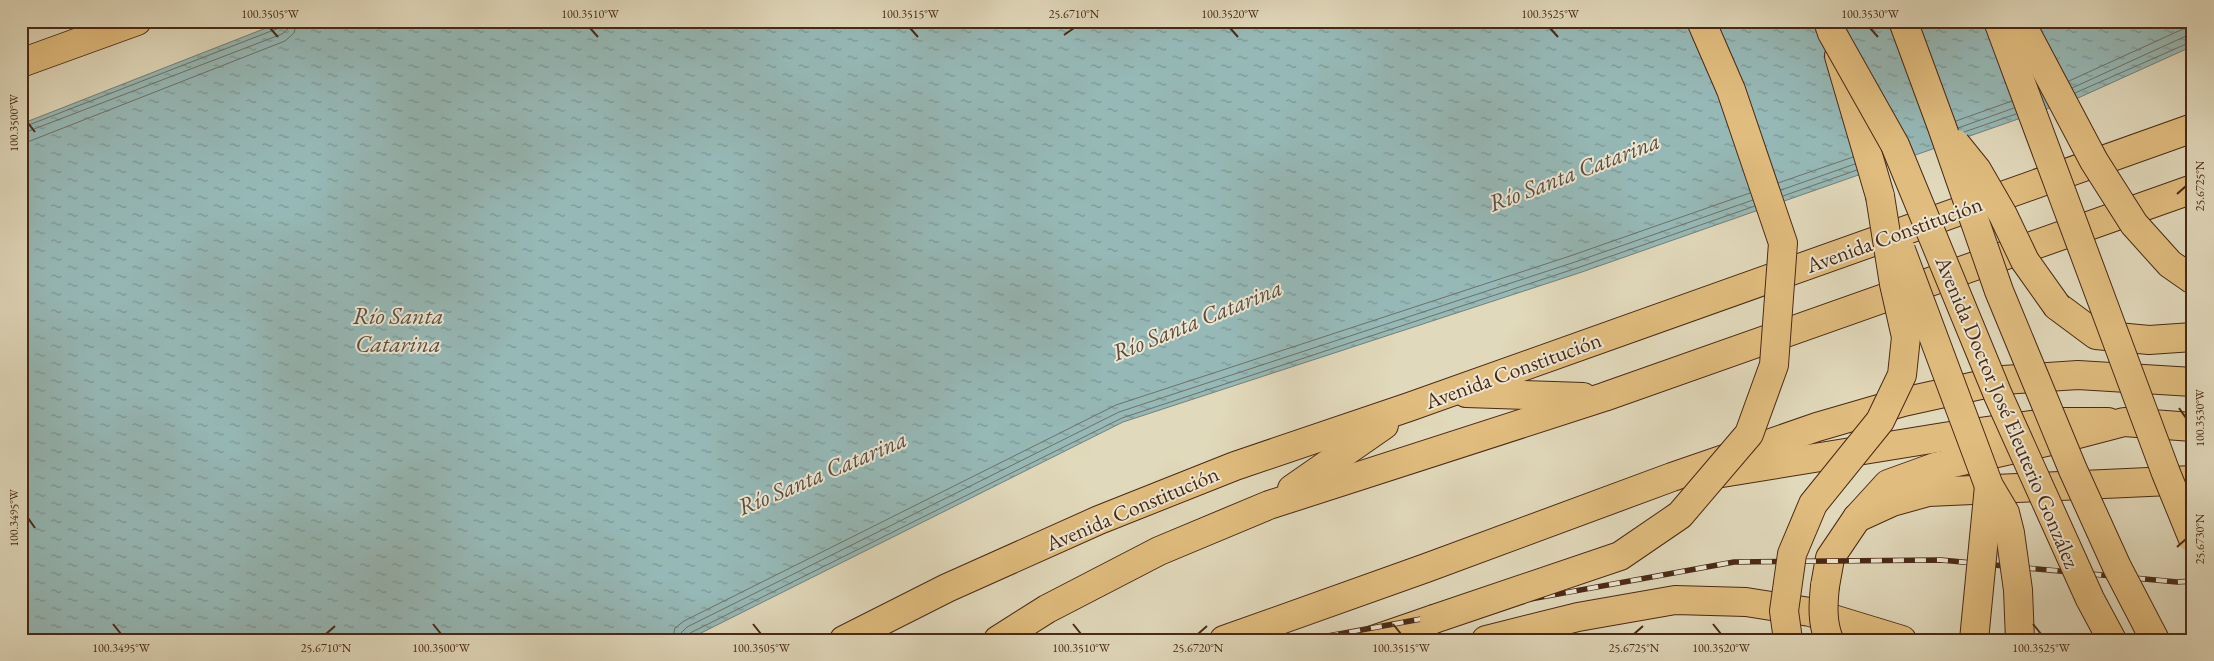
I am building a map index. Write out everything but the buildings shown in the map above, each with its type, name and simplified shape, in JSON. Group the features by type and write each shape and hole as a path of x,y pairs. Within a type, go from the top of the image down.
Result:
{"main road":[{"path":"21,63 137,21"},
{"path":"1373,640 1620,556 1680,515 1749,434 1774,365 1783,243 1731,90 1701,21"},
{"name":"Avenida Doctor José Eleuterio González","path":"1903,21 1942,126 1999,291 2069,461 2117,567 2156,640"},
{"path":"1998,21 2162,464 2193,539"},
{"path":"2020,21 2094,161 2134,224 2170,264 2193,280"},
{"path":"1830,27 1880,196 1989,486 2005,513 2010,533 2018,590 2020,640"},
{"name":"Avenida Doctor José Eleuterio González","path":"1830,27 1895,145 1998,395 2090,599 2112,640"},
{"path":"1942,126 1977,170 2003,215 2025,261 2057,306 2096,335 2149,340 2193,337"},
{"name":"Avenida Constitución","path":"844,640 947,588 1100,520 1235,466 1409,408 2193,128"},
{"path":"998,640 1047,609 1159,551 1269,505 1604,397 2193,188"},
{"path":"1788,640 1784,611 1792,554 1813,504 1880,420 1902,375 1906,337 1894,284 1880,196"},
{"path":"2149,340 2193,354"},
{"path":"1224,640 1648,486 1826,424 1903,402 2003,380 2078,375 2193,382"},
{"path":"1450,392 1604,397"},
{"path":"1269,505 1409,408"},
{"path":"1648,486 1950,436 2054,422 2124,422 2193,427"},
{"path":"1830,640 1825,628 1823,614 1824,586 1830,558 1857,518 1888,484 1935,467 2124,422"},
{"path":"1857,518 1892,502 1928,492 2193,480"},
{"path":"1974,640 1989,486"},
{"path":"1486,640 1578,617 1675,600 1746,602 1810,612 1902,640"},
{"path":"1810,612 1851,640"}],"water":[{"name":"Río Santa Catarina","path":"284,21 2193,21 2193,46 2078,98 1579,273 1123,422 687,640 21,640 21,124"}],"railway":[{"path":"1306,640 1734,562 1941,560 2177,582 2193,581"}]}
